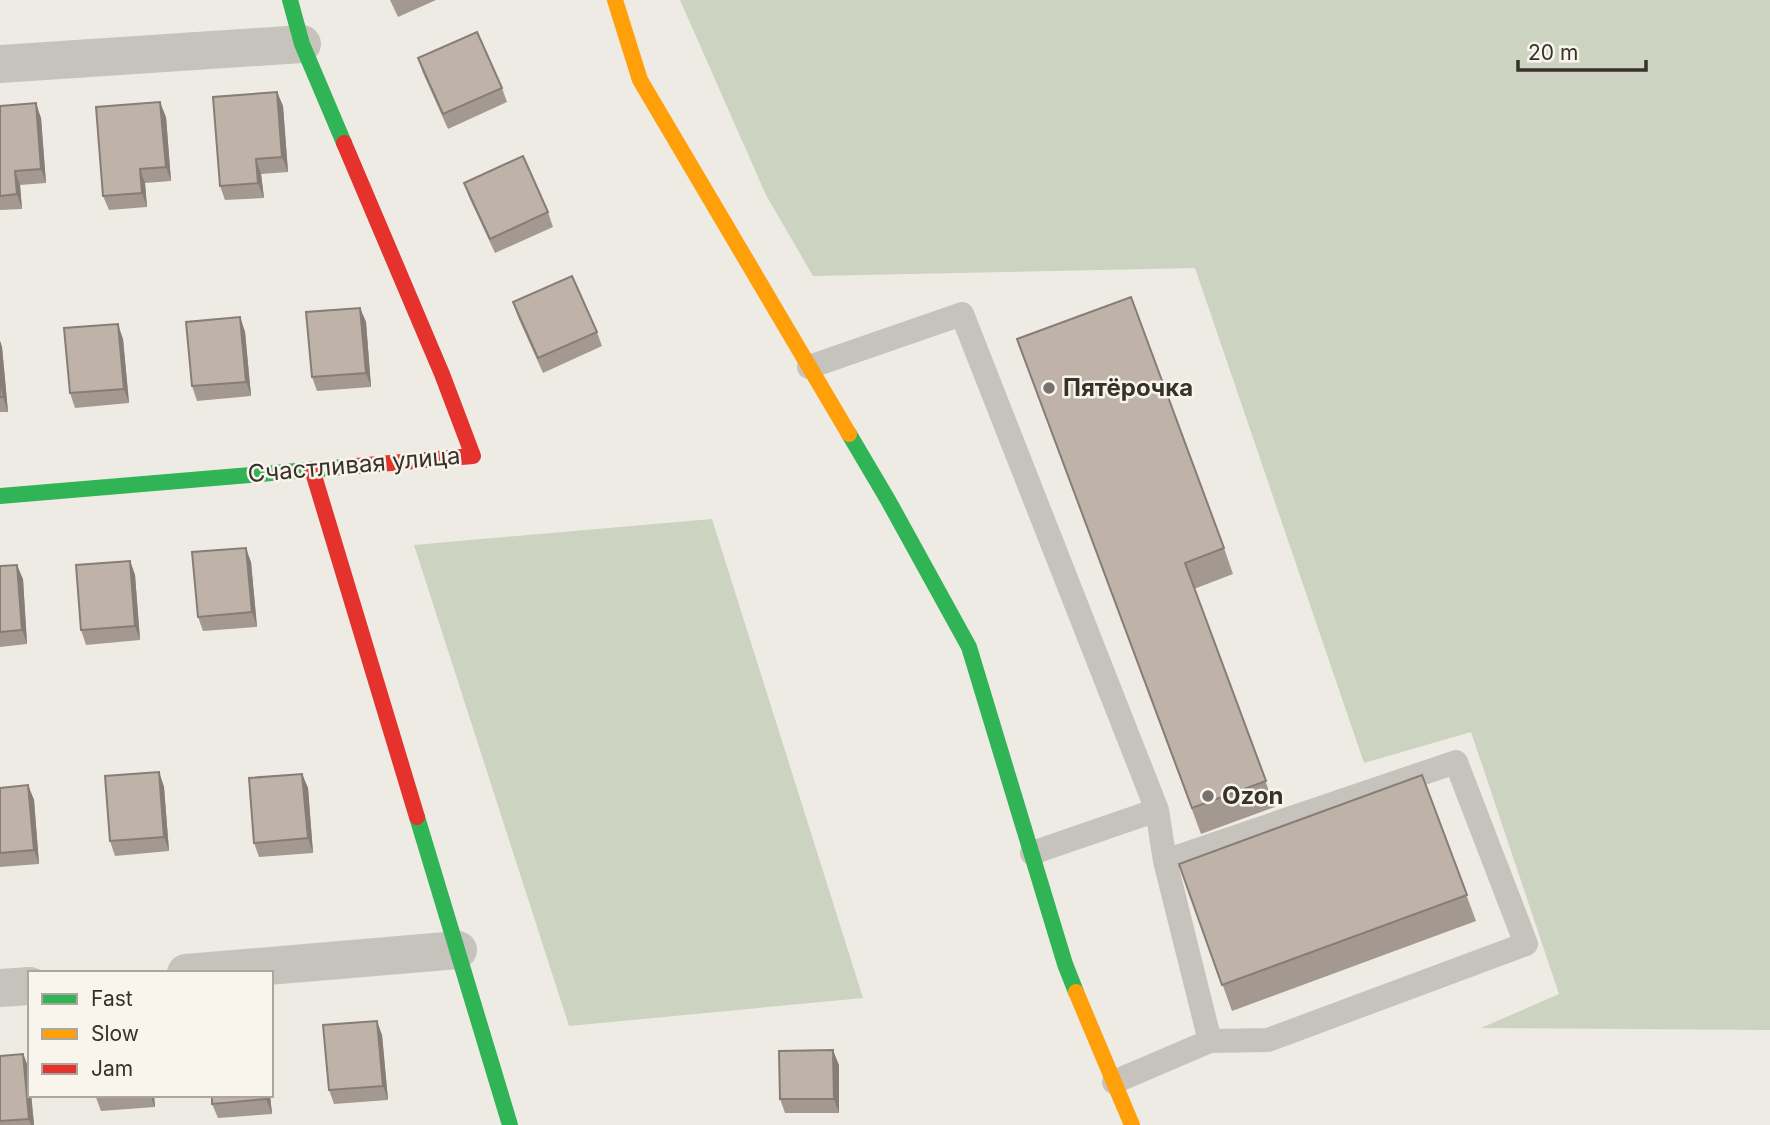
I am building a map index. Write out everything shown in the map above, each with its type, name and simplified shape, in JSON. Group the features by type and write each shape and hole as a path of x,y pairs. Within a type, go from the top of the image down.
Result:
{"street":[{"name":"Счастливая улица","path":"0,496 473,456 442,374 302,44 290,0"},
{"path":"615,0 640,80 888,500 969,647 1065,964 1132,1125"},
{"path":"0,64 302,44"},
{"path":"312,469 510,1125"},
{"path":"210,971 458,950"},
{"path":"0,988 28,986"}],"lane":[{"path":"809,367 962,314 1157,810 1165,861 1210,1041"},
{"path":"1114,1082 1210,1041 1268,1040 1526,944 1456,762 1165,861"},
{"path":"1032,853 1157,810"}],"green space":[{"path":"680,0 1770,0 1770,1030 1481,1028 1559,994 1471,732 1364,763 1195,268 813,276 766,195"},
{"path":"712,519 863,998 569,1026 414,545"}],"building":[{"path":"477,32 502,88 443,114 418,58"},
{"path":"277,92 282,157 256,159 258,183 220,186 213,97"},
{"path":"160,102 166,167 140,169 142,193 103,196 96,107"},
{"path":"36,103 41,169 15,171 17,194 0,196 0,106"},
{"path":"523,156 548,212 490,239 464,183"},
{"path":"572,276 597,332 538,358 513,302"},
{"path":"1131,297 1224,548 1185,563 1266,781 1192,808 1017,339"},
{"path":"360,308 366,373 312,377 306,312"},
{"path":"240,317 246,382 192,386 186,322"},
{"path":"118,324 124,389 70,393 64,328"},
{"path":"0,367 3,397 0,397"},
{"path":"246,548 252,612 198,617 192,552"},
{"path":"130,561 135,626 81,630 76,565"},
{"path":"17,565 22,630 0,632 0,566"},
{"path":"159,772 164,837 110,841 105,776"},
{"path":"302,774 308,838 254,843 249,778"},
{"path":"1422,775 1467,895 1222,985 1179,864"},
{"path":"28,785 34,850 0,853 0,788"},
{"path":"377,1021 383,1086 329,1090 323,1025"},
{"path":"833,1050 834,1099 780,1099 779,1051"},
{"path":"23,1054 29,1119 0,1121 0,1056"},
{"path":"212,1097 266,1097 266,1099 212,1104"}],"traffic: fast":[{"path":"290,0 302,44 344,143"},
{"path":"849,434 969,647 1065,964 1076,992"},
{"path":"0,496 344,467"},
{"path":"417,817 510,1125"}],"traffic: slow":[{"path":"615,0 640,80 849,434"},
{"path":"1076,992 1132,1125"}],"traffic: jam":[{"path":"344,143 442,374 473,456 344,467"},
{"path":"312,469 417,817"}],"place":[{"name":"Пятёрочка","path":"1049,388"},
{"name":"Ozon","path":"1208,796"}]}
